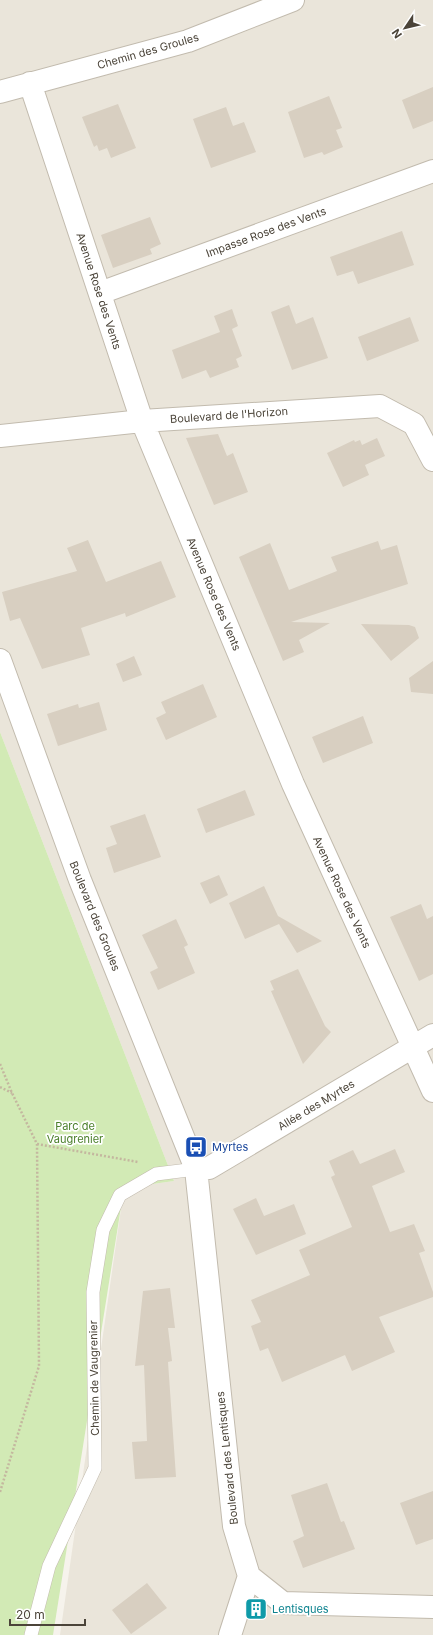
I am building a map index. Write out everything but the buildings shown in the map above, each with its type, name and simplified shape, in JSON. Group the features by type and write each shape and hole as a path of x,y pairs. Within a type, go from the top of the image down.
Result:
{"street":[{"name":"Chemin des Groules","path":"0,92 188,41 293,0"},
{"name":"Avenue Rose des Vents","path":"30,83 142,421 293,784 412,1047 433,1090"},
{"name":"Impasse Rose des Vents","path":"100,293 433,171"},
{"name":"Boulevard de l'Horizon","path":"0,436 142,421 380,406 414,424 433,460"},
{"name":"Boulevard des Groules","path":"0,660 80,880 196,1169"},
{"name":"Allée des Myrtes","path":"196,1169 209,1168 433,1035"},
{"name":"Boulevard des Lentisques","path":"196,1169 234,1526 249,1576"},
{"path":"230,1635 249,1576 283,1603 433,1607"}],"lane":[{"name":"Chemin de Vaugrenier","path":"31,1635 49,1566 95,1468 94,1292 103,1230 120,1194 160,1172 196,1169"}],"path":[{"path":"0,1064 12,1093 37,1144 39,1366 0,1492"},
{"path":"0,1087 12,1093"},
{"path":"37,1144 155,1165 160,1172"}],"shaded area":[{"path":"0,0 433,0 433,1635 60,1635 124,1188 174,1181 0,732"}],"green space":[{"name":"Parc de Vaugrenier","path":"0,732 174,1181 124,1188 53,1635 0,1635"}],"place":[{"name":"Myrtes","path":"196,1147"},
{"name":"Lentisques","path":"256,1609"}]}
